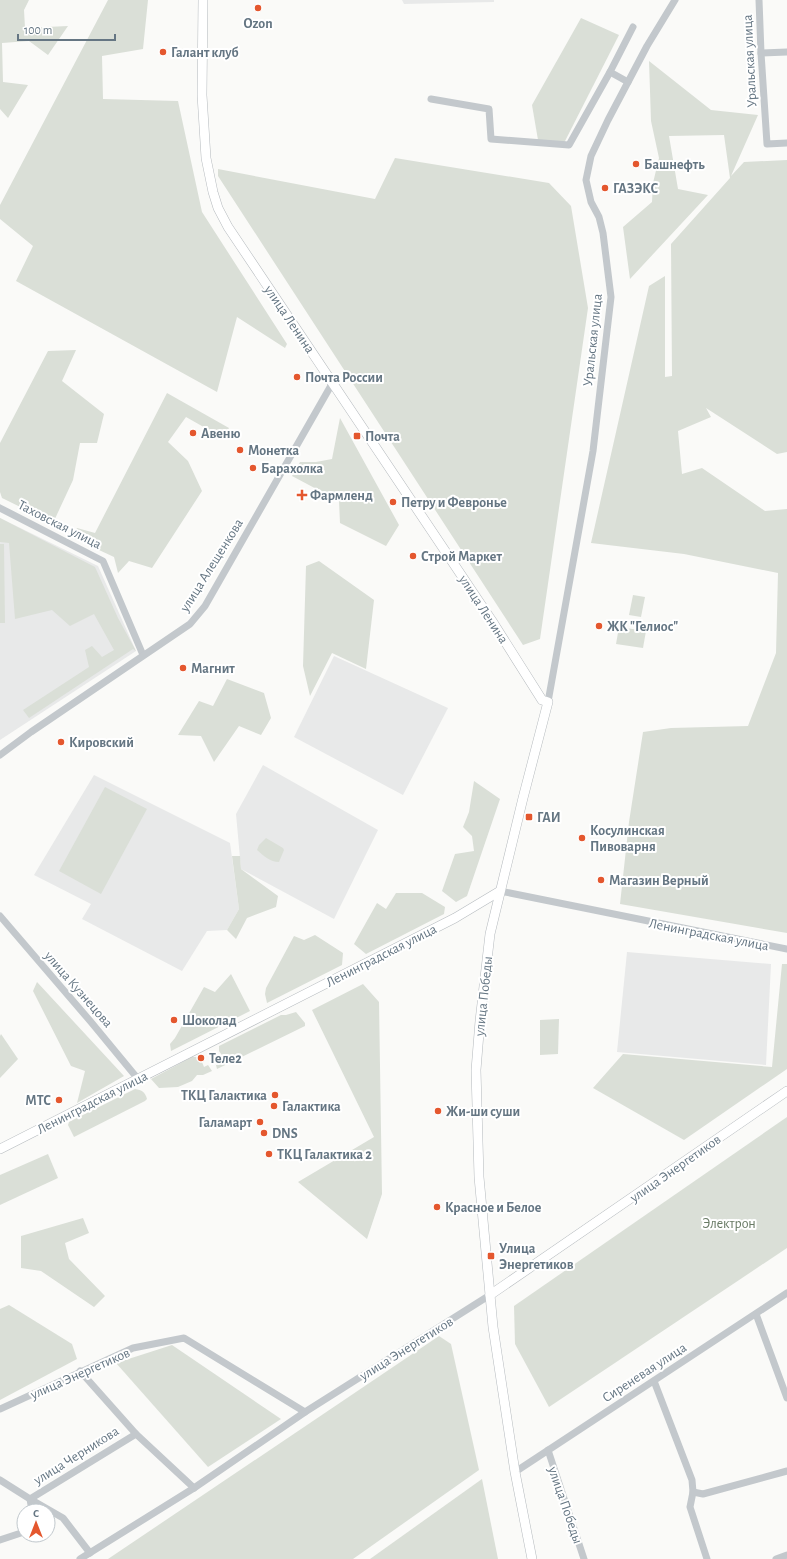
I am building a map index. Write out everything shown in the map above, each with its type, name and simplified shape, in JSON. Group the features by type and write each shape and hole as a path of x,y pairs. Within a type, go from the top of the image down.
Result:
{"main road":[{"name":"улица Ленина","path":"203,0 202,95 204,138 208,173 218,208 228,226 492,620 542,700 548,702"},
{"name":"улица Победы","path":"532,1559 515,1472 501,1385 490,1295 479,1177 476,1070 490,934 548,702"},
{"name":"Ленинградская улица","path":"0,1149 454,918 500,891"},
{"name":"улица Энергетиков","path":"490,1295 787,1091"}],"street":[{"name":"Уральская улица","path":"548,702 593,451 611,297 603,233 599,217 591,202 586,180 591,156 647,46 675,0"},
{"name":"Уральская улица","path":"759,0 767,144 787,143"},
{"path":"431,99 489,109 491,139 569,145 610,72 633,27"},
{"path":"761,53 787,52"},
{"path":"610,72 628,82"},
{"name":"улица Алещенкова","path":"0,755 190,624 205,606 333,382"},
{"name":"Таховская улица","path":"0,508 103,561 143,655"},
{"name":"Ленинградская улица","path":"500,891 787,949"},
{"name":"улица Кузнецова","path":"0,916 138,1079"},
{"name":"Сиреневая улица","path":"515,1472 787,1293"},
{"name":"улица Энергетиков","path":"0,1409 133,1348 184,1338 305,1412 490,1295"},
{"path":"756,1314 787,1398"},
{"path":"80,1371 136,1434 194,1488"},
{"path":"654,1381 692,1480 693,1492 690,1507 707,1559"},
{"path":"80,1559 194,1488 305,1412"},
{"name":"улица Черникова","path":"30,1499 136,1434"},
{"name":"улица Победы","path":"548,1450 584,1559"},
{"path":"693,1492 703,1494 787,1471"},
{"name":"улица Черникова","path":"0,1480 63,1518 90,1553"},
{"name":"улица Черникова","path":"30,1499 31,1503"},
{"path":"0,1540 16,1535"},
{"path":"776,1559 787,1555"}],"shaded area":[{"path":"402,0 494,0 494,2 404,4"},
{"path":"0,518 98,566 136,651 0,740"},
{"path":"334,656 448,708 403,795 294,737"},
{"path":"263,765 378,830 334,919 241,869 236,814"},
{"path":"94,775 230,843 239,909 227,930 207,931 182,971 82,919 91,904 34,875"},
{"path":"627,952 771,964 766,1065 617,1052"}],"green space":[{"path":"0,0 29,0 24,10 25,28 68,26 48,55 29,41 2,43 3,82 28,85 8,118 0,109"},
{"path":"108,0 148,0 143,49 102,56 103,99 178,101 202,212 287,344 285,348 237,317 217,392 16,281 33,246 0,219 0,205"},
{"path":"581,18 619,35 563,145 538,140 532,105"},
{"path":"649,61 711,110 758,115 731,176 744,162 787,160 787,452 777,454 706,408 711,417 678,431 682,474 702,468 765,511 787,509 787,933 620,904 629,822 643,732 671,728 748,726 776,653 778,573 684,554 591,543 649,286 665,276 665,377 672,376 671,244 730,178 724,135 669,136 678,189 708,195 630,279 623,227 652,202 653,183 659,158 651,121"},
{"path":"395,158 549,183 571,206 588,308 540,639 523,645 218,176 218,169 375,199"},
{"path":"76,350 62,381 104,414 97,443 80,443 73,480 53,523 2,498 0,492 0,443 48,351"},
{"path":"167,393 229,428 223,438 186,417 168,442 188,461 202,491 152,568 129,561 118,573 114,557 71,537 77,528 95,533"},
{"path":"340,418 399,525 386,546 340,523 339,501 292,476 300,462 316,462 332,459"},
{"path":"0,518 95,567 118,618 136,651 133,649 29,718 23,710 89,667 85,650 92,646 102,657 114,650 94,614 70,626 52,610 15,619 9,543 0,542"},
{"path":"0,544 4,544 5,623 0,623"},
{"path":"319,561 374,600 366,669 332,653 310,696 303,666 306,566"},
{"path":"633,595 645,597 641,617 629,615"},
{"path":"619,627 646,631 643,648 616,644"},
{"path":"227,679 264,693 271,718 261,735 239,726 214,762 201,736 178,735 199,701 213,706"},
{"path":"474,781 500,799 467,896 456,902 442,891 455,854 474,851 472,836 463,827 469,812"},
{"path":"105,787 147,809 101,894 59,871"},
{"path":"266,838 283,848 284,850 279,862 270,860 257,850 259,845"},
{"path":"232,856 240,856 241,869 278,896 276,907 247,918 236,939 227,930 239,909"},
{"path":"396,893 422,893 445,907 444,914 366,954 354,944 377,903 386,909"},
{"path":"315,935 343,953 342,965 267,1003 265,994 266,988 294,936 304,940"},
{"path":"782,964 787,964 787,1069 684,1140 593,1088 623,1054 772,1067"},
{"path":"231,974 250,1011 171,1051 170,1044 175,1038 204,987 215,992"},
{"path":"37,982 124,1076 77,1103 85,1071 71,1066 33,991"},
{"path":"363,984 379,1002 382,1194 367,1239 298,1182 374,1137 312,1010"},
{"path":"296,1012 305,1023 305,1026 217,1069 216,1065 224,1058 219,1051 219,1046 281,1015"},
{"path":"559,1019 558,1054 540,1055 540,1020"},
{"path":"1,1034 18,1059 0,1078 0,1036"},
{"path":"192,1057 200,1057 204,1067 208,1065 212,1071 203,1075 197,1075 192,1081 178,1087 159,1088 151,1079"},
{"path":"135,1089 144,1093 147,1099 145,1101 74,1137 68,1125 69,1122"},
{"name":"Электрон","path":"787,1117 787,1248 549,1407 515,1344 514,1306"},
{"path":"48,1154 58,1178 0,1205 0,1175"},
{"path":"83,1218 89,1233 65,1243 69,1259 105,1296 94,1307 41,1271 21,1268 21,1236"},
{"path":"9,1305 72,1344 77,1359 0,1400 0,1309"},
{"path":"439,1336 451,1344 479,1470 353,1559 108,1559"},
{"path":"172,1345 281,1419 208,1467 116,1363"},
{"path":"482,1479 498,1559 370,1559"}],"place":[{"name":"Ozon","path":"258,8"},
{"name":"Галант клуб","path":"163,52"},
{"name":"Башнефть","path":"636,164"},
{"name":"ГАЗЭКС","path":"605,188"},
{"name":"Почта России","path":"297,377"},
{"name":"Авеню","path":"193,433"},
{"name":"Почта","path":"357,436"},
{"name":"Монетка","path":"240,450"},
{"name":"Барахолка","path":"253,468"},
{"name":"Фармленд","path":"302,495"},
{"name":"Петру и Февронье","path":"393,502"},
{"name":"Строй Маркет","path":"413,556"},
{"name":"ЖК \"Гелиос\"","path":"599,626"},
{"name":"Магнит","path":"183,668"},
{"name":"Кировский","path":"61,742"},
{"name":"ГАИ","path":"529,817"},
{"name":"Косулинская Пивоварня","path":"582,838"},
{"name":"Магазин Верный","path":"601,880"},
{"name":"Шоколад","path":"174,1020"},
{"name":"Теле2","path":"201,1058"},
{"name":"ТКЦ Галактика","path":"275,1095"},
{"name":"МТС","path":"59,1100"},
{"name":"Галактика","path":"274,1106"},
{"name":"Жи-ши суши","path":"438,1111"},
{"name":"Галамарт","path":"260,1122"},
{"name":"DNS","path":"264,1133"},
{"name":"ТКЦ Галактика 2","path":"269,1154"},
{"name":"Красное и Белое","path":"437,1207"},
{"name":"Улица Энергетиков","path":"491,1256"}]}
